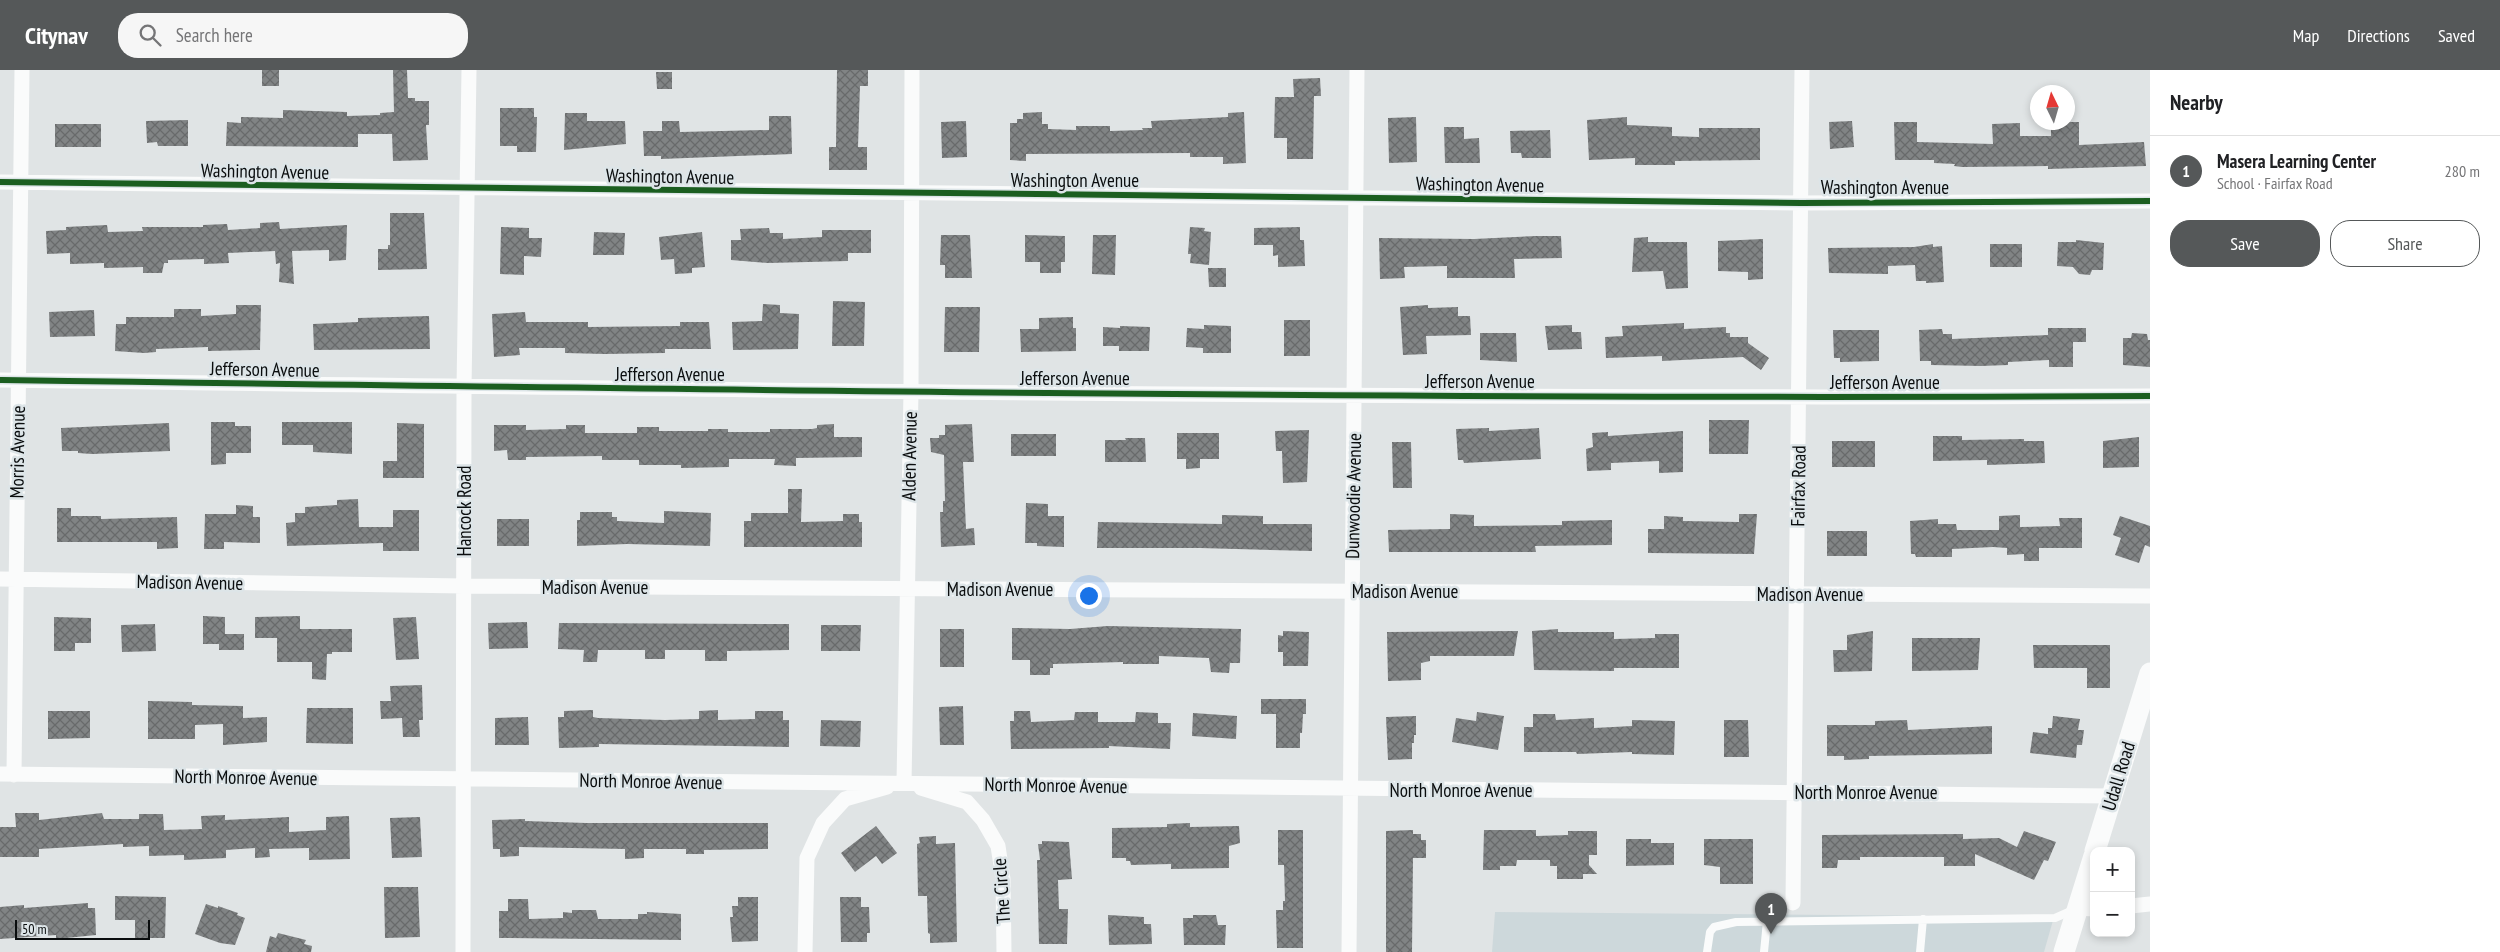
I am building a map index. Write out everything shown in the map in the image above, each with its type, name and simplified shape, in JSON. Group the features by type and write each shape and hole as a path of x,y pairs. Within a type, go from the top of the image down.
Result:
{"street":[{"name":"Morris Avenue","path":"7,774 8,579 18,380 22,70"},
{"name":"Hancock Road","path":"463,952 465,780 464,388 469,70"},
{"name":"Alden Avenue","path":"904,783 911,391 912,70"},
{"name":"Dunwoodie Avenue","path":"1349,952 1357,70"},
{"name":"Fairfax Road","path":"1793,903 1802,70"},
{"name":"Washington Avenue","path":"0,182 467,189 1801,203 2150,201"},
{"name":"Jefferson Avenue","path":"0,380 464,388 1355,395 1799,398 2150,396"},
{"name":"Madison Avenue","path":"8,579 464,586 2150,596"},
{"name":"Udall Road","path":"2096,847 2148,686"},
{"name":"North Monroe Avenue","path":"7,774 1349,789 1795,791 2112,796"},
{"path":"805,952 804,905 807,858 823,823 845,800 904,783"},
{"name":"The Circle","path":"904,783 967,802 983,820 998,846 1003,879 1004,952"},
{"path":"2064,952 2086,908 2090,882"},
{"path":"2135,906 2150,904"}],"lane":[{"path":"1708,952 1710,932 1714,927 1736,922 2055,918 2086,908"},
{"path":"1920,952 1924,919"},
{"path":"1764,952 1767,921"}],"shaded area":[{"path":"1495,912 2054,917 2044,952 1492,952"}],"building":[{"path":"262,70 279,70 279,86 262,86"},
{"path":"393,70 407,70 408,98 415,98 415,101 429,101 429,125 426,125 428,160 393,161 392,134 358,134 358,147 226,146 227,122 241,123 241,117 283,118 283,110 347,112 347,116 380,115 380,113 394,112"},
{"path":"837,70 868,70 868,86 860,86 858,147 867,147 867,170 829,170 829,147 836,147"},
{"path":"656,72 672,72 672,89 657,89"},
{"path":"1320,78 1321,96 1314,96 1313,159 1287,159 1287,138 1274,138 1275,97 1294,97 1293,79"},
{"path":"500,108 534,108 534,117 537,117 536,152 517,152 517,146 500,146"},
{"path":"1042,112 1042,124 1048,124 1048,129 1076,130 1076,126 1110,126 1110,131 1152,128 1151,121 1228,117 1228,113 1244,112 1246,163 1223,164 1223,157 1190,157 1190,153 1026,154 1026,161 1010,160 1010,123 1017,123 1017,119 1023,119 1023,113"},
{"path":"565,113 587,113 587,121 625,121 626,144 564,150"},
{"path":"769,116 791,116 792,154 661,159 661,156 644,156 643,131 662,131 662,121 679,121 680,132 769,130"},
{"path":"1416,117 1417,162 1389,163 1388,118"},
{"path":"1627,117 1627,125 1672,127 1672,136 1699,137 1699,128 1760,128 1760,160 1675,161 1675,165 1635,165 1635,158 1589,160 1587,120"},
{"path":"188,120 188,146 158,146 157,142 147,143 146,121"},
{"path":"966,121 967,157 942,158 941,122"},
{"path":"1852,121 1854,147 1830,149 1829,122"},
{"path":"1894,122 1917,122 1917,142 1993,144 1992,124 2020,123 2020,136 2051,136 2051,130 2075,130 2075,122 2079,122 2079,145 2144,142 2146,166 2048,169 2048,166 1962,167 1954,166 1955,164 1934,163 1934,160 1895,160"},
{"path":"55,124 101,124 101,147 55,147"},
{"path":"1444,127 1464,127 1464,139 1479,138 1480,163 1445,163"},
{"path":"1550,130 1551,158 1522,158 1521,153 1511,153 1510,131"},
{"path":"390,213 424,213 427,269 378,270 378,249 388,249 388,245 390,245"},
{"path":"279,222 280,229 347,225 346,260 329,261 329,250 292,251 294,284 279,282 280,263 276,264 275,251 228,253 229,263 204,264 204,259 168,260 168,263 164,263 162,273 143,273 143,267 104,268 104,263 70,264 70,253 47,254 46,231 66,230 66,227 107,225 108,232 143,231 142,227 203,227 203,225 227,224 228,230 260,228 260,223"},
{"path":"501,227 529,228 529,238 542,238 541,257 524,256 524,275 500,274"},
{"path":"1190,227 1205,228 1204,231 1211,232 1209,265 1190,263 1191,254 1188,254"},
{"path":"1300,227 1300,240 1304,240 1305,266 1278,267 1278,255 1273,256 1273,245 1254,245 1254,228"},
{"path":"769,228 770,233 783,233 783,239 822,237 822,230 871,230 871,253 848,253 848,261 768,263 731,260 731,240 741,240 740,229"},
{"path":"594,232 625,233 624,255 593,255"},
{"path":"702,232 705,267 692,268 692,273 675,274 674,259 661,260 659,237"},
{"path":"941,235 970,235 972,278 945,278 945,265 940,265"},
{"path":"1025,235 1065,236 1065,262 1061,262 1061,273 1040,273 1040,262 1025,262"},
{"path":"1093,235 1116,235 1115,275 1092,274"},
{"path":"1561,236 1562,258 1514,259 1515,278 1447,278 1447,266 1404,267 1405,278 1380,279 1379,238 1474,239"},
{"path":"1648,237 1648,242 1687,242 1688,288 1666,289 1663,271 1632,272 1634,238"},
{"path":"1763,239 1763,279 1748,280 1748,272 1718,271 1718,241"},
{"path":"2076,240 2104,243 2103,270 2092,270 2090,275 2079,274 2073,267 2057,266 2058,242 2076,242"},
{"path":"1933,244 1933,247 1942,246 1944,282 1926,283 1926,281 1916,281 1915,265 1888,266 1888,274 1829,273 1828,248 1914,247"},
{"path":"1990,244 2022,244 2022,267 1990,267"},
{"path":"1208,268 1226,268 1226,287 1209,287"},
{"path":"833,301 865,302 864,346 832,346"},
{"path":"763,304 780,305 780,313 799,314 798,349 733,350 732,322 762,321"},
{"path":"236,305 261,305 260,350 208,351 208,347 156,349 156,352 144,353 115,351 116,324 126,324 126,317 174,317 174,309 201,309 201,316 236,314"},
{"path":"1428,305 1428,308 1458,307 1458,316 1470,316 1471,335 1426,336 1427,354 1403,355 1400,307"},
{"path":"945,307 980,307 979,352 944,352"},
{"path":"94,310 95,336 50,337 49,312"},
{"path":"525,312 526,322 588,322 588,327 680,326 680,322 709,322 711,349 665,349 665,353 605,354 565,353 565,348 519,348 520,355 494,357 492,314"},
{"path":"429,316 430,349 314,350 313,324 358,322 358,318"},
{"path":"1073,317 1073,328 1076,328 1076,351 1021,352 1020,329 1039,329 1039,318"},
{"path":"1284,320 1310,320 1310,356 1284,356"},
{"path":"1684,323 1684,329 1726,327 1726,333 1730,333 1730,337 1748,337 1748,343 1769,358 1761,370 1743,357 1662,361 1662,356 1606,358 1605,337 1623,336 1622,326"},
{"path":"1204,325 1231,326 1231,353 1203,353 1203,348 1186,347 1187,328 1204,329"},
{"path":"1572,325 1572,332 1581,332 1582,349 1548,350 1545,326"},
{"path":"1120,326 1150,327 1149,351 1119,351 1119,346 1103,346 1103,327 1120,328"},
{"path":"2048,328 2086,328 2086,342 2073,342 2073,367 2049,367 2049,360 2008,362 2008,365 1981,366 1931,365 1931,361 1920,361 1919,330 1942,329 1943,334 1952,334 1952,339 2048,335"},
{"path":"1833,330 1879,330 1879,361 1840,362 1840,358 1834,358"},
{"path":"1480,333 1516,333 1517,362 1480,360"},
{"path":"2132,333 2147,334 2148,340 2150,340 2150,367 2123,365 2123,338 2131,338"},
{"path":"1709,420 1749,420 1748,454 1709,454"},
{"path":"211,422 235,422 235,426 251,426 251,453 226,453 226,464 211,465"},
{"path":"282,422 352,422 352,454 313,452 313,445 282,445"},
{"path":"169,423 170,451 92,454 78,453 78,451 62,451 61,428"},
{"path":"397,423 424,424 424,478 383,478 383,461 397,461"},
{"path":"834,424 834,437 862,437 862,457 796,458 796,466 774,465 775,459 729,459 729,467 681,468 681,465 639,465 639,460 602,460 602,456 526,457 526,460 508,460 507,450 494,451 494,425 526,425 526,430 566,429 566,425 585,425 585,433 637,433 637,427 659,427 659,431 728,429 728,432 770,432 770,429 812,429 817,428 817,425"},
{"path":"972,424 974,462 963,462 966,529 974,528 975,545 941,547 940,512 943,512 943,501 945,501 944,455 931,452 930,438 939,438 939,435 945,435 945,425"},
{"path":"1489,428 1489,431 1539,428 1541,459 1464,463 1463,460 1458,460 1456,429"},
{"path":"1309,430 1307,482 1283,483 1282,451 1276,451 1275,431"},
{"path":"1683,431 1683,472 1659,473 1659,461 1611,463 1611,470 1587,471 1586,449 1593,447 1592,433 1608,432 1608,436"},
{"path":"1177,433 1219,433 1219,459 1200,459 1200,468 1186,469 1186,459 1177,459"},
{"path":"1011,434 1056,434 1056,456 1011,456"},
{"path":"1933,436 1962,436 1962,440 2024,439 2024,441 2044,441 2045,463 1987,465 1987,460 1933,461"},
{"path":"2139,437 2139,467 2103,468 2103,441"},
{"path":"1125,438 1145,438 1146,462 1105,462 1105,440 1126,440"},
{"path":"1832,441 1875,441 1875,467 1832,467"},
{"path":"1392,442 1411,442 1412,488 1393,488"},
{"path":"788,489 802,489 801,522 843,521 843,514 859,514 859,522 862,522 862,547 744,547 744,521 751,521 751,513 788,513"},
{"path":"358,499 359,527 393,527 393,510 419,510 419,551 383,551 383,543 287,546 286,523 295,522 295,513 305,513 305,507 337,505 337,500"},
{"path":"1026,503 1048,504 1048,516 1064,516 1064,547 1037,546 1037,543 1025,543"},
{"path":"236,505 253,506 253,517 260,517 260,543 224,542 224,549 204,549 205,514 236,514"},
{"path":"57,508 71,508 71,516 101,516 101,519 177,517 178,548 157,549 157,542 57,542"},
{"path":"664,511 711,513 710,546 627,544 577,546 577,520 580,520 580,512 612,512 612,517 617,517 617,521 664,523"},
{"path":"1450,514 1474,515 1474,526 1562,525 1562,521 1612,520 1612,545 1535,546 1536,552 1389,552 1388,530 1450,529"},
{"path":"1739,514 1757,514 1754,554 1648,553 1648,529 1664,529 1664,516 1683,517 1683,521 1739,522"},
{"path":"1222,515 1263,516 1263,524 1312,524 1312,551 1097,548 1098,522 1222,524"},
{"path":"2020,515 2020,527 2060,526 2059,518 2082,518 2082,548 2039,548 2039,561 2024,561 2024,554 2007,555 2007,548 1993,547 1952,549 1952,557 1916,557 1915,554 1911,554 1910,521 1938,519 1938,524 1956,524 1957,530 1999,530 1999,516"},
{"path":"2120,516 2150,526 2150,547 2145,545 2139,563 2115,555 2121,538 2113,535"},
{"path":"497,519 529,519 529,546 497,546"},
{"path":"1827,531 1867,531 1867,556 1827,556"},
{"path":"203,616 225,617 225,634 244,634 244,650 219,650 219,644 203,644"},
{"path":"300,616 300,629 352,629 352,652 332,652 332,654 327,654 326,680 312,679 312,662 277,662 277,638 255,638 255,617"},
{"path":"54,617 91,618 91,643 75,643 75,651 54,651"},
{"path":"416,617 419,659 396,660 393,618"},
{"path":"527,622 528,648 489,649 488,623"},
{"path":"559,623 789,624 789,650 727,651 727,661 705,661 705,650 665,650 665,659 645,659 645,650 598,650 597,662 583,662 584,650 558,649"},
{"path":"155,624 156,651 122,652 121,625"},
{"path":"821,625 861,625 860,651 821,651"},
{"path":"1108,626 1241,629 1240,663 1230,663 1229,673 1211,672 1209,658 1159,656 1159,664 1123,664 1123,662 1053,664 1053,668 1050,668 1050,675 1030,675 1030,660 1012,660 1012,628 1070,629"},
{"path":"940,629 964,629 964,667 940,667"},
{"path":"1558,629 1558,632 1614,632 1614,639 1655,638 1655,634 1679,634 1679,668 1614,668 1614,671 1534,670 1532,631"},
{"path":"1283,631 1309,632 1308,666 1283,666 1283,652 1278,652 1278,635 1283,636"},
{"path":"1518,631 1514,656 1430,656 1430,661 1421,663 1421,680 1388,681 1387,632"},
{"path":"1873,631 1872,671 1834,672 1833,650 1847,650 1847,635"},
{"path":"1912,638 1980,638 1978,670 1912,671"},
{"path":"2033,645 2110,645 2110,688 2087,688 2087,668 2034,668"},
{"path":"422,685 423,720 419,720 420,737 403,737 402,718 381,719 380,701 391,701 390,686"},
{"path":"1261,699 1306,699 1306,714 1303,714 1302,733 1300,733 1300,748 1276,748 1276,714 1261,714"},
{"path":"148,701 192,702 192,705 243,706 243,718 267,717 267,742 223,745 223,724 195,725 195,739 148,739"},
{"path":"963,706 964,745 940,745 939,707"},
{"path":"307,708 353,708 353,744 306,743"},
{"path":"593,710 593,717 598,718 665,720 699,719 699,711 718,710 718,720 755,719 755,711 783,711 783,720 789,720 789,747 599,744 599,747 559,748 558,717 564,717 564,711"},
{"path":"48,711 90,711 90,738 48,739"},
{"path":"1014,711 1030,711 1031,722 1074,720 1075,712 1098,712 1098,722 1135,722 1136,712 1158,713 1158,723 1171,723 1170,749 1109,746 1109,748 1011,749 1010,721 1014,721"},
{"path":"1477,712 1504,716 1498,750 1452,742 1456,718 1476,721"},
{"path":"1193,713 1237,716 1236,739 1192,736"},
{"path":"1533,714 1555,714 1556,720 1594,718 1594,728 1632,726 1632,720 1675,721 1674,755 1632,754 1632,752 1577,754 1576,752 1524,752 1524,727 1533,727"},
{"path":"1416,716 1416,735 1414,735 1414,743 1412,743 1412,759 1388,760 1386,717"},
{"path":"2053,716 2080,719 2078,730 2084,730 2082,745 2077,745 2076,758 2030,753 2033,732 2048,734 2048,728 2052,728"},
{"path":"528,717 529,745 495,745 495,718"},
{"path":"821,720 861,721 860,747 820,746"},
{"path":"1724,720 1748,720 1749,757 1724,757"},
{"path":"1907,720 1908,730 1992,726 1992,754 1869,756 1869,759 1844,760 1844,756 1827,756 1827,725 1875,725 1875,721"},
{"path":"15,813 39,813 39,820 102,813 104,819 139,819 139,814 163,814 164,830 202,829 201,816 225,815 225,820 289,817 289,832 326,830 326,817 349,816 350,859 309,860 309,848 269,849 270,857 255,858 255,848 226,850 226,858 184,860 184,855 149,856 149,846 123,847 123,844 39,849 39,857 0,857 0,827 16,827"},
{"path":"420,817 422,857 392,858 390,818"},
{"path":"525,819 525,821 586,823 768,823 768,849 704,850 704,854 686,854 686,849 644,849 644,858 625,859 625,849 519,847 519,856 500,857 500,849 493,849 492,820"},
{"path":"1190,823 1190,827 1239,826 1240,843 1229,846 1229,868 1171,869 1171,864 1131,865 1130,861 1126,861 1126,858 1112,858 1112,828 1167,827 1167,824"},
{"path":"876,826 897,853 882,864 876,856 855,872 841,853"},
{"path":"1278,830 1303,830 1303,948 1277,948 1276,910 1283,910 1283,901 1285,901 1284,865 1278,865"},
{"path":"1413,830 1413,834 1421,834 1421,840 1426,840 1426,858 1413,858 1412,952 1386,952 1386,831"},
{"path":"1484,830 1536,830 1536,836 1568,835 1568,831 1597,831 1597,855 1589,855 1589,865 1597,874 1583,874 1583,879 1557,879 1557,866 1550,866 1550,860 1517,860 1516,866 1500,866 1500,870 1483,870"},
{"path":"2024,831 2056,842 2048,861 2044,860 2034,880 1975,854 1975,866 1944,866 1944,857 1860,857 1860,860 1838,860 1837,868 1822,868 1822,835 1963,834 1963,839 1999,838 2017,847"},
{"path":"936,836 936,844 955,843 957,942 930,943 927,896 918,896 917,844 920,843 919,837"},
{"path":"1626,839 1651,839 1651,843 1674,843 1674,865 1626,866"},
{"path":"1704,839 1753,839 1753,884 1720,884 1720,867 1704,865"},
{"path":"1042,841 1069,842 1072,879 1058,880 1059,909 1068,909 1067,944 1039,944 1037,860 1040,860 1038,844 1042,844"},
{"path":"384,887 418,887 420,937 385,938"},
{"path":"115,896 166,897 165,938 135,938 135,920 115,920"},
{"path":"738,897 758,897 758,941 732,942 730,917 733,917 732,906 738,906"},
{"path":"840,897 861,897 861,907 869,907 870,933 867,933 867,942 841,942"},
{"path":"508,899 528,899 529,919 563,918 563,912 572,913 572,910 596,910 598,919 638,919 638,914 647,914 647,912 681,914 681,940 499,938 499,911 508,911"},
{"path":"88,903 88,908 95,908 96,935 56,939 56,935 0,939 0,907 24,905 24,908"},
{"path":"206,904 238,913 237,915 245,918 235,945 220,943 195,934"},
{"path":"1108,915 1144,917 1144,924 1151,924 1152,944 1109,945"},
{"path":"1193,915 1216,915 1218,925 1226,925 1225,945 1184,945 1183,918 1193,918"},
{"path":"278,933 306,940 304,944 312,946 311,952 266,952 270,936 276,938"}],"cycle path":[{"path":"0,182 1801,203 2150,201"},
{"path":"0,380 806,391 1612,397 2150,396"}],"place":[{"name":"Masera Learning Center","path":"1771,934"}]}
